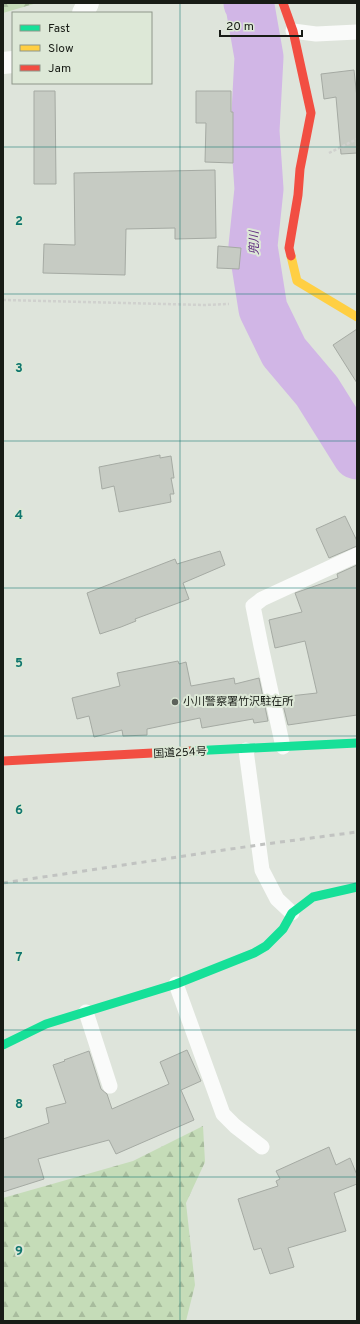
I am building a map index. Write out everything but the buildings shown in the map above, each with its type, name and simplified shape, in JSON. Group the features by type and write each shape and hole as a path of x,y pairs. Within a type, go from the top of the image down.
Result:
{"main road":[{"path":"283,3 294,31 310,113 300,169 298,195 289,248 297,281 357,317"},
{"name":"国道254号","path":"3,761 246,750 357,743"},
{"path":"3,1045 46,1024 176,984 254,953 266,946 283,929 292,913 313,897 357,887"}],"street":[{"path":"84,12 88,3"}],"lane":[{"path":"294,31 316,34 357,32"},
{"path":"283,748 254,606 262,599 357,556"},
{"path":"246,750 262,870 277,898 292,913"},
{"path":"176,984 223,1114 235,1126 262,1147"},
{"path":"86,1012 110,1086"}],"path":[{"path":"3,300 204,305 229,304"}],"green space":[{"path":"3,3 37,3 3,13"},
{"path":"203,1126 205,1162 186,1203 195,1285 186,1321 3,1321 3,1198 133,1161"}],"waterway":[{"name":"兜川","path":"248,3 250,6 259,57 255,131 259,189 253,246 263,309 284,352 317,391 357,455"}],"railway":[{"path":"3,883 258,845 357,832"}],"traffic: fast":[{"path":"190,751 357,743"},
{"path":"3,1045 46,1024 176,984 254,953 266,946 283,929 292,913 313,897 357,887"}],"traffic: slow":[{"path":"291,256 297,281 357,317"}],"traffic: jam":[{"path":"283,3 293,31 311,113 300,169 298,195 289,248 291,256"},
{"path":"3,761 190,751"}],"place":[{"name":"小川警察署竹沢駐在所","path":"175,702"}]}
